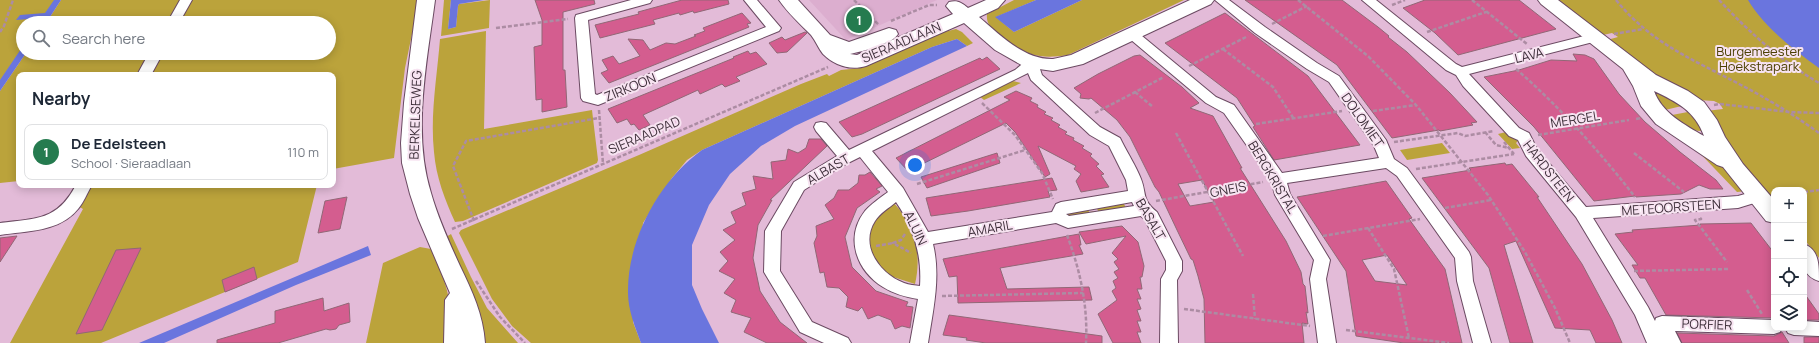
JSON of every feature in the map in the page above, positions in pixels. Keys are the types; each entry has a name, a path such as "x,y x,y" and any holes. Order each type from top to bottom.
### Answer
{"street":[{"path":"177,16 186,0"},
{"name":"BERKELSEWEG","path":"426,0 415,85 412,134 413,162 425,208 462,273 465,299 473,327 473,343"},
{"path":"581,18 646,0"},
{"name":"ZIRKOON","path":"581,18 588,98 598,100 774,28 750,0"},
{"name":"SIERAADLAAN","path":"788,0 822,36 829,48 843,60 860,62 963,7"},
{"path":"963,7 992,4 996,0"},
{"path":"963,7 1002,46 1032,63 1053,65 1076,60 1205,0"},
{"name":"DOLOMIET","path":"1221,0 1260,30 1312,66 1334,79 1381,144 1388,162 1402,172 1463,257 1465,281 1482,343"},
{"name":"HARDSTEEN","path":"1368,0 1451,67 1461,72 1468,83 1511,129 1524,137 1531,152 1582,213 1642,312 1656,343"},
{"path":"1547,0 1649,80 1680,96 1697,107 1710,125 1715,139 1736,170 1771,211"},
{"name":"SIERAADLAAN","path":"822,36 847,49 866,44 963,7"},
{"name":"BERGKRISTAL","path":"1131,34 1211,100 1229,110 1242,126 1278,179 1283,195 1322,260 1318,279 1326,336"},
{"name":"LAVA","path":"1461,72 1596,37"},
{"path":"146,72 152,60"},
{"name":"ALBAST","path":"842,343 806,327 772,272 773,231 799,186 835,163 1020,73 1032,63"},
{"name":"BASALT","path":"1032,63 1036,77 1095,131 1115,142 1134,180 1140,203 1151,216 1174,261 1174,271 1170,279 1168,307 1169,343"},
{"path":"1627,63 1640,81 1648,100 1661,115 1674,126 1714,152 1736,170"},
{"path":"821,127 847,158"},
{"name":"ALUIN","path":"862,151 898,192 924,239 928,260 926,295 918,343"},
{"path":"1278,179 1388,162"},
{"path":"0,229 58,218 74,204 82,188"},
{"path":"898,192 869,217 862,231 862,249 868,263 880,277 899,288 926,295"},
{"name":"METEOORSTEEN","path":"1582,213 1738,202 1759,196"},
{"name":"AMARIL","path":"924,239 1057,217 1068,222 1140,203"},
{"path":"1807,257 1819,272"},
{"name":"BERKELSEWEG","path":"456,343 457,302 462,273"},
{"name":"PORFIER","path":"1672,343 1662,323 1771,327"},
{"path":"1807,329 1819,329"}],"path":[{"path":"0,32 4,26 13,0"},
{"path":"854,0 869,15"},
{"path":"1298,0 1369,57 1416,105 1492,200 1525,252 1555,308 1570,343"},
{"path":"1389,2 1392,5 1404,0"},
{"path":"1472,0 1502,25 1504,24 1537,53"},
{"path":"1616,0 1643,29 1667,48 1789,112 1819,133"},
{"path":"1719,0 1754,37 1793,68 1819,83"},
{"path":"1414,36 1487,12"},
{"path":"496,28 581,18"},
{"path":"1596,37 1643,29"},
{"path":"1223,49 1273,87 1294,119"},
{"name":"SIERAADPAD","path":"455,236 452,229 474,221 843,60"},
{"path":"1507,60 1538,88 1576,129 1616,174 1643,208"},
{"path":"1095,112 1177,71"},
{"path":"1135,92 1153,107"},
{"path":"974,96 1003,122 1042,173 1053,200 1057,217 1066,232 1078,264 1088,322 1086,343"},
{"path":"598,100 603,164"},
{"path":"1697,107 1720,104 1819,114"},
{"path":"1242,126 1416,105"},
{"path":"474,221 453,166 466,141 599,118"},
{"name":"MERGEL","path":"1524,137 1629,120"},
{"path":"1381,144 1458,133 1465,136 1494,130 1514,154"},
{"path":"1484,132 1496,145 1509,148"},
{"path":"1176,133 1242,256"},
{"path":"917,184 1025,150"},
{"path":"1402,172 1531,152"},
{"path":"1634,153 1694,205 1701,220 1695,220 1727,262"},
{"name":"GNEIS","path":"1140,203 1207,193 1278,179"},
{"path":"1807,192 1819,190"},
{"path":"1310,238 1368,228 1492,200"},
{"path":"1368,228 1394,269 1409,338"},
{"path":"1617,272 1729,269"},
{"path":"462,273 525,343"},
{"path":"926,295 1084,293"},
{"path":"1253,294 1255,319"},
{"path":"1168,307 1255,319 1326,336"},
{"path":"1346,330 1448,343"}],"shaded area":[{"path":"809,0 937,0 846,40"}],"green space":[{"path":"0,0 55,0 44,16 16,16 16,57 0,81"},
{"path":"61,0 180,0 171,16 51,16"},
{"path":"192,0 419,0 405,68 394,158 336,168 336,72 152,72 158,60 336,60 336,16 183,16"},
{"path":"444,0 451,0 448,29 456,27 459,4 490,0 489,28 441,36"},
{"path":"1014,0 1036,0 996,17 1014,32 1082,0 1184,0 1068,55 1047,57 1030,54 1023,51 990,26 987,20 987,14"},
{"name":"Burgemeester Hoekstrapark","path":"1556,0 1819,0 1819,258 1807,243 1807,187 1771,187 1771,198 1731,155 1706,111 1723,109 1720,104 1714,101 1698,100 1681,93 1607,40 1618,37 1612,33 1603,35"},
{"path":"956,29 962,32 973,43 967,46 957,39 932,47 702,150 687,160 672,178 643,223 633,322 641,343 531,343 512,326 492,299 459,233 461,230 639,155 801,84 827,74 829,76 841,70 861,68 944,32"},
{"path":"486,31 484,129 592,110 598,160 597,163 463,221 455,222 442,188 434,152 433,110 440,39"},
{"path":"21,60 146,60 140,72 16,72 16,181 0,183 0,91"},
{"path":"1013,81 1021,83 984,100 979,96"},
{"path":"1655,90 1686,105 1665,110 1653,92"},
{"path":"1693,111 1703,131 1690,128 1672,115"},
{"path":"1506,132 1518,141 1516,143 1520,148 1512,149 1498,134"},
{"path":"1442,143 1450,153 1407,160 1400,150"},
{"path":"1702,145 1747,191 1737,192 1693,146"},
{"path":"88,188 316,188 298,262 101,343 10,343 83,209 78,206"},
{"path":"1123,202 1126,208 1064,218 1062,212 1088,208 1089,212 1098,211 1096,206"},
{"path":"894,203 907,221 915,241 918,262 915,284 890,276 873,259 867,237 875,218"},
{"path":"451,234 487,308 518,343 478,343 446,237"},
{"path":"420,247 431,249 445,284 452,316 453,343 366,343 383,263"}],"water":[{"path":"54,0 61,0 51,16 19,16 20,15 45,13"},
{"path":"451,0 484,0 459,4 456,27 448,29"},
{"path":"1036,0 1082,0 1014,32 995,17"},
{"path":"1748,0 1819,0 1819,68 1790,46 1771,29"},
{"path":"957,39 967,46 795,126 761,146 730,174 709,205 692,245 692,285 719,343 641,343 632,318 628,299 629,273 633,253 648,213 659,195 686,163 702,150 932,47"},
{"path":"16,56 16,60 21,60 0,91 0,80"},
{"path":"368,246 371,255 296,285 164,343 139,343"}],"building":[{"path":"535,0 594,0 595,4 563,12 563,70 565,70 567,107 542,112 542,99 536,100 534,47 542,45 542,20"},
{"path":"682,0 728,0 729,4 694,13 693,11 680,15 679,13 653,20 655,24 600,38 595,25 639,14 638,12"},
{"path":"1245,0 1342,0 1378,27 1407,52 1450,93 1477,122 1471,123 1473,125 1392,138 1337,65"},
{"path":"1425,0 1519,0 1556,29 1458,55 1435,33 1403,8"},
{"path":"742,13 751,23 747,24 749,27 609,83 601,73 608,70 602,60 613,56 619,64 640,56 628,39 643,40 650,50 666,43 675,44 696,36 694,35 705,31 703,28"},
{"path":"1225,13 1308,76 1360,145 1274,160 1237,98 1165,43"},
{"path":"805,32 807,33 787,52 777,53 769,43 782,37 785,40"},
{"path":"748,51 750,54 756,52 767,64 736,77 740,81 725,87 722,84 700,94 698,90 643,115 650,125 639,130 634,124 631,125 627,119 617,123 608,109 734,58 733,57"},
{"path":"1573,54 1585,55 1594,59 1619,94 1645,122 1716,180 1723,189 1710,189 1699,185 1681,194 1635,196 1594,201 1534,127 1484,77 1519,70 1551,60 1577,61"},
{"path":"1140,55 1182,87 1199,103 1190,108 1213,116 1242,168 1240,168 1286,241 1301,272 1303,284 1305,286 1308,313 1306,312 1308,324 1302,323 1304,343 1205,343 1204,299 1198,276 1193,260 1191,259 1159,192 1155,187 1130,137 1117,120 1091,98 1080,98 1081,94 1074,88 1134,56","holes":["1202,180 1214,202 1190,206 1178,184"]},
{"path":"987,57 1000,69 862,134 852,137 839,122 980,58 982,60"},
{"path":"1016,91 1032,98 1030,101 1038,105 1037,107 1046,112 1044,114 1053,118 1051,120 1060,125 1058,127 1067,132 1065,134 1074,138 1073,140 1084,146 1082,148 1092,154 1090,156 1099,164 1096,166 1104,174 1101,175 1109,187 1081,192 1076,181 1081,174 1074,169 1076,166 1038,146 1050,174 1045,177 1015,132 1006,123 908,171 896,158 1010,100 1004,97"},
{"path":"809,139 821,139 827,146 770,200 772,200 758,225 753,258 760,291 780,322 807,343 767,343 744,332 751,318 731,312 736,300 724,293 735,279 719,271 728,261 720,252 735,240 723,230 736,223 731,212 746,205 742,193 756,189 753,176 773,179 771,162 786,160 788,149 798,153 806,148"},
{"path":"997,153 1000,163 927,188 921,177"},
{"path":"1505,163 1506,165 1512,164 1539,197 1537,197 1582,264 1612,320 1622,343 1596,343 1590,330 1555,328 1516,241 1504,245 1533,343 1510,343 1489,268 1422,178 1471,170 1469,168"},
{"path":"870,172 882,186 876,189 880,192 857,208 845,237 852,267 876,291 908,302 906,306 913,307 910,328 902,326 895,329 891,320 878,315 868,319 862,307 858,311 846,307 848,297 839,288 827,287 824,272 820,273 814,243 817,236 816,226 834,219 825,205 834,198 838,190 849,190 858,183 859,175 865,175"},
{"path":"1052,178 1057,190 1048,191 1050,197 968,211 931,216 926,198"},
{"path":"1386,181 1412,218 1409,219 1445,269 1462,343 1404,343 1356,336 1346,271 1297,197","holes":["1387,255 1407,285 1375,281 1362,260"]},
{"path":"347,197 340,229 318,233 325,201"},
{"path":"1751,223 1771,249 1771,318 1666,315 1645,278 1640,278 1632,265 1638,265 1615,234 1633,232 1632,230 1701,225 1700,224"},
{"path":"1122,226 1138,242 1144,266 1142,277 1140,277 1142,289 1137,289 1141,299 1137,299 1141,309 1137,310 1141,321 1137,321 1141,332 1137,332 1141,343 1113,343 1098,314 1117,300 1112,291 1116,288 1113,281 1118,278 1114,272 1119,269 1114,262 1118,259 1112,253 1126,236 1086,244 1079,232"},
{"path":"1079,234 1081,245 1079,245 1083,254 1000,268 1007,289 1089,287 1092,300 958,303 957,276 949,277 943,259"},
{"path":"17,236 0,262 0,238"},
{"path":"141,248 102,330 76,334 116,250"},
{"path":"254,267 257,279 225,292 222,280"},
{"path":"1807,297 1819,314 1819,320 1807,320"},
{"path":"323,298 324,311 349,303 350,322 339,325 336,329 326,329 278,343 217,343 217,340 275,323 275,311"},
{"path":"949,315 1102,336 1102,343 986,343 966,340 967,338 943,335"},
{"path":"1782,332 1789,343 1682,343 1677,333 1774,336"},
{"path":"1804,337 1819,337 1819,343 1804,343"}],"place":[{"name":"De Edelsteen","path":"859,20"}]}
